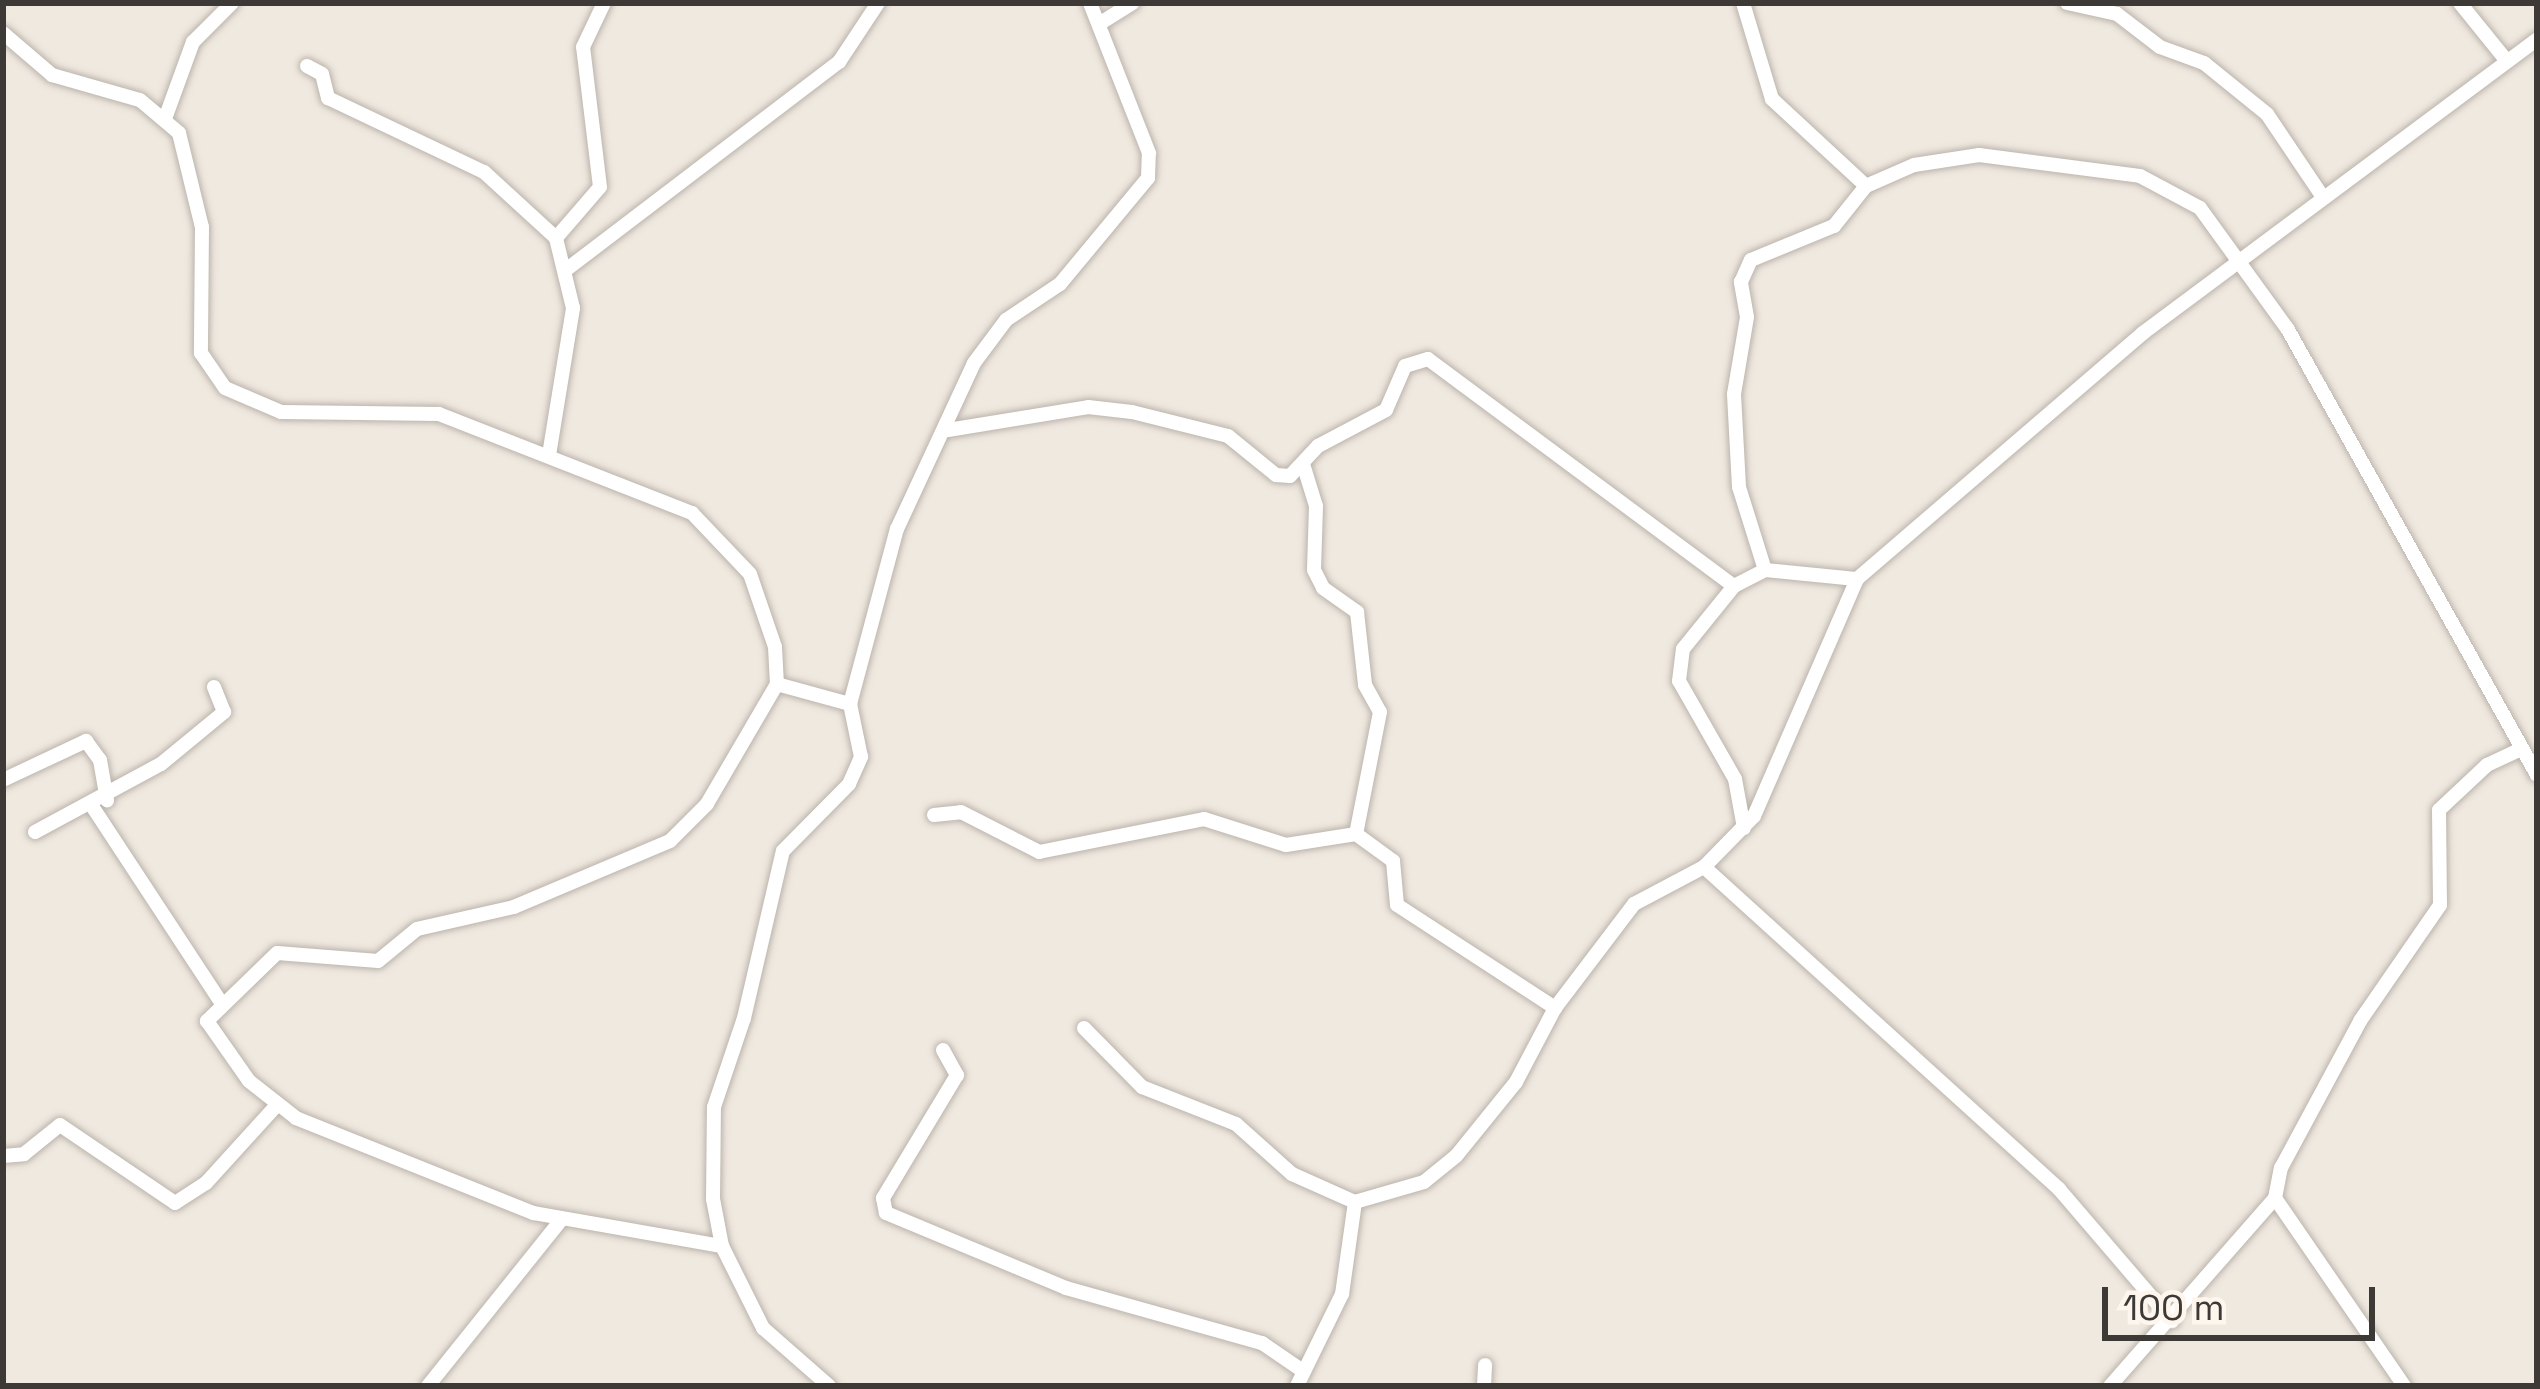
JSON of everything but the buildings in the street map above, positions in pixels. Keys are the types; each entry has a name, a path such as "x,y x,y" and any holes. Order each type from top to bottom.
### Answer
{"street":[{"path":"166,116 193,42 232,3"},
{"path":"556,238 600,187 584,47 604,3"},
{"path":"567,269 839,62 878,3"},
{"path":"830,1386 763,1328 722,1246 713,1199 714,1107 744,1018 783,851 849,784 861,757 850,704 890,550 948,430 974,363 1006,320 1060,284 1148,178 1149,153 1102,22 1090,3"},
{"path":"1102,22 1132,3"},
{"path":"1743,3 1772,99 1866,186"},
{"path":"2067,3 2117,14 2160,47 2204,63 2266,114 2322,196"},
{"path":"2460,3 2506,60"},
{"path":"3,33 63,81 140,100 166,116 189,157 200,213 201,353 213,379 280,412 420,409 548,455 711,526 766,609 777,684 707,803 646,856 504,910 418,928 378,962 277,953 220,1001 207,1021 276,1106 447,1180 562,1219 722,1246"},
{"path":"1084,1028 1142,1087 1236,1124 1292,1174 1354,1202 1424,1183 1456,1156 1516,1082 1556,1008 1634,904 1704,867 1744,829 1857,579 2238,259 2537,39"},
{"path":"307,66 322,74 328,98 484,172 556,238 567,269 572,323 548,455"},
{"path":"1766,570 1738,487 1734,394 1747,316 1744,270 1768,248 1834,226 1866,186 1887,173 1979,154 2140,176 2200,208 2238,259 2390,505 2537,776"},
{"path":"948,430 1088,406 1228,436 1276,475 1304,464 1318,446 1386,410 1406,366 1427,358 1734,586"},
{"path":"1304,464 1316,506 1315,570 1322,588 1357,612 1365,686 1380,712 1356,834"},
{"path":"1744,829 1735,779 1676,664 1734,586 1766,570 1857,579"},
{"path":"777,684 850,704"},
{"path":"35,832 107,800 224,712 214,687"},
{"path":"3,780 86,741 100,760 107,800"},
{"path":"2110,1386 2172,1321 2275,1198 2281,1168 2352,1036 2440,905 2439,810 2487,765 2522,749"},
{"path":"92,806 220,1001"},
{"path":"934,815 962,812 1039,852 1204,819 1286,844 1356,834 1394,861 1397,905 1556,1008"},
{"path":"1704,867 2059,1189 2172,1321"},
{"path":"943,1050 957,1075 883,1198 886,1213 1066,1288 1262,1343 1300,1379 1342,1294 1354,1202"},
{"path":"3,1156 24,1154 60,1125 175,1203 206,1183 276,1106"},
{"path":"2275,1198 2404,1386"},
{"path":"428,1386 562,1219"},
{"path":"1484,1386 1485,1365"}]}
